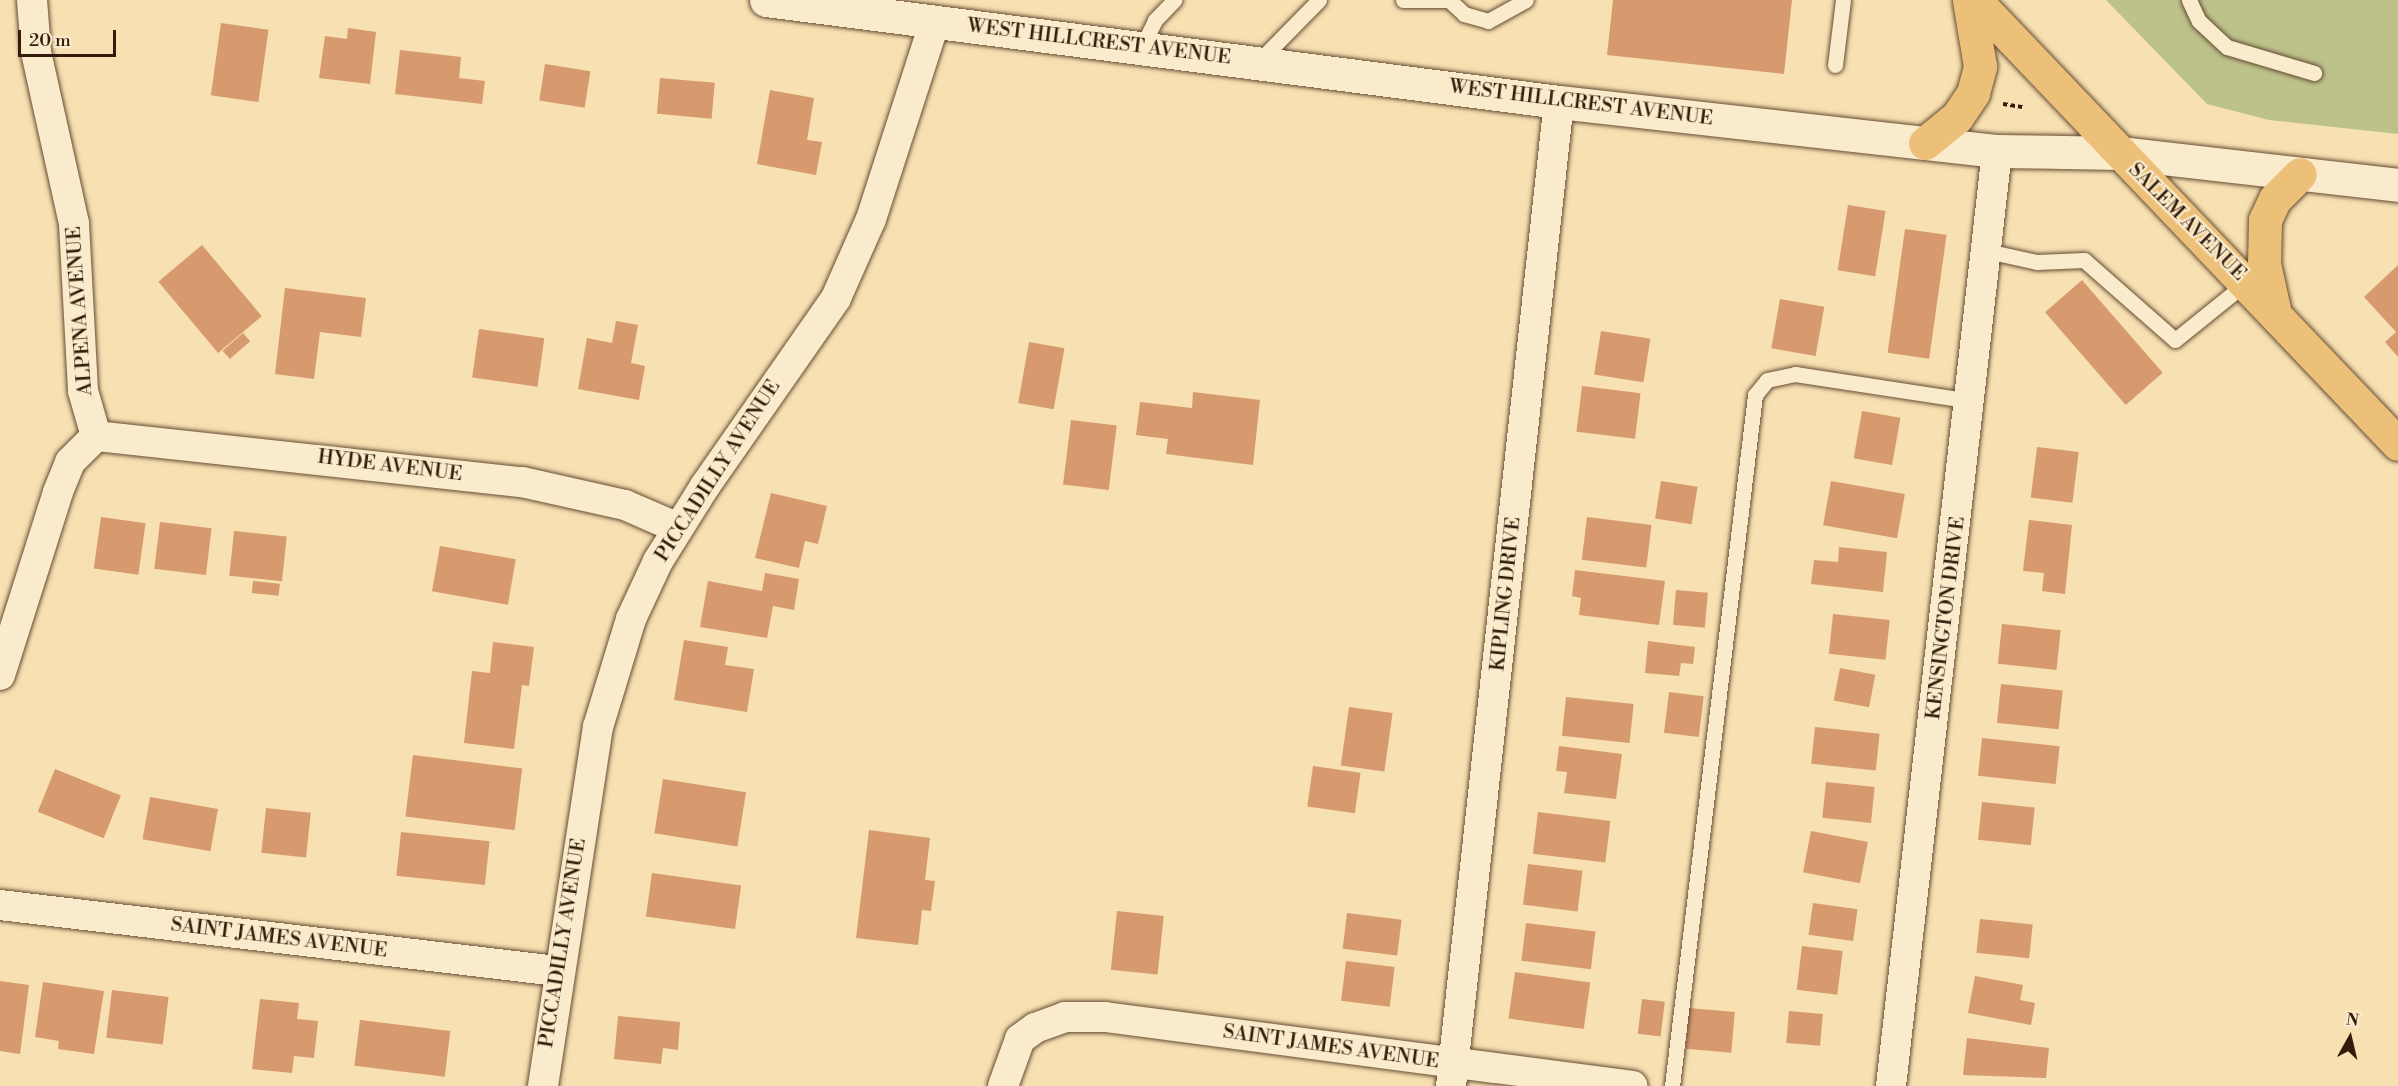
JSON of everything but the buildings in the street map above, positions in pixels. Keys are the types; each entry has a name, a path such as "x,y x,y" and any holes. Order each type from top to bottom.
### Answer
{"main road":[{"path":"1925,142 1957,117 1973,93 1980,66 1969,0"},
{"name":"SALEM AVENUE","path":"1976,0 2119,153 2274,309 2398,444"},
{"path":"2274,309 2264,264 2265,220 2275,199 2300,174"}],"street":[{"name":"ALPENA AVENUE","path":"33,0 36,52 74,224 83,391 96,436"},
{"name":"WEST HILLCREST AVENUE","path":"766,0 1559,102 1997,151 2119,153 2398,185"},
{"name":"PICCADILLY AVENUE","path":"543,1086 557,971 598,727 631,619 678,528 836,298 871,219 934,21"},
{"name":"KIPLING DRIVE","path":"1452,1076 1559,102"},
{"name":"KENSINGTON DRIVE","path":"1891,1086 1971,401 1997,151"},
{"name":"HYDE AVENUE","path":"96,436 522,482 625,505 678,528"},
{"path":"0,675 58,492 70,462 96,436"},
{"name":"SAINT JAMES AVENUE","path":"0,905 557,971"},
{"name":"SAINT JAMES AVENUE","path":"1004,1086 1020,1039 1031,1030 1065,1017 1105,1017 1452,1076 1633,1086"}],"lane":[{"path":"1142,47 1155,20 1174,0"},
{"path":"1258,62 1319,0"},
{"path":"1403,0 1449,0 1464,15 1488,21 1526,0"},
{"path":"1835,65 1843,0"},
{"path":"2189,0 2205,29 2228,47 2314,73"},
{"path":"1987,250 2037,262 2084,260 2175,340 2247,282"},
{"path":"1672,1086 1755,395 1767,380 1795,374 1971,401"}],"green space":[{"path":"2106,0 2398,0 2398,134 2269,120 2207,104"}]}
